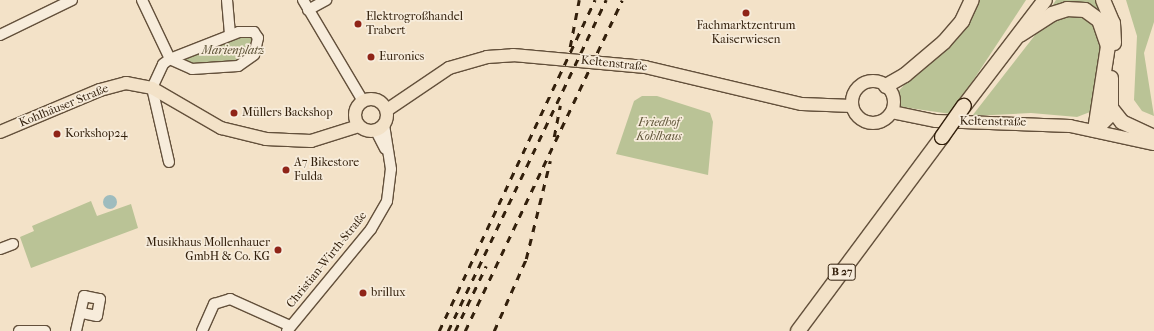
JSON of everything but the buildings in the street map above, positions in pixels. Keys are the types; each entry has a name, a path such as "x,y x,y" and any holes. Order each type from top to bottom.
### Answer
{"highway":[{"path":"889,90 956,29 972,0"},
{"name":"B 27","path":"798,331 964,106 1020,35 1045,0"},
{"path":"1095,130 1108,120 1111,108 1114,31 1103,0"},
{"path":"1020,35 1052,14 1067,9 1085,10 1099,20 1108,46 1095,130"},
{"path":"1111,108 1122,122 1154,137"}],"main road":[{"name":"Keltenstraße","path":"387,110 449,68 487,56 513,54 645,67 802,104 852,106"},
{"path":"877,82 889,90 892,112 883,121 870,123 858,117 852,106 854,93 863,84 877,82"},
{"name":"Kohlhäuser Straße","path":"0,132 116,85 136,83 152,88 212,124 256,137 311,141 359,126"},
{"path":"377,100 387,110 380,128 359,126 355,115 363,101 377,100"},
{"name":"Keltenstraße","path":"892,112 936,121 1013,122 1095,130 1154,144"},
{"name":"Keltenstraße","path":"1095,130 1110,128 1154,137"}],"street":[{"path":"142,0 170,59 192,69 238,66 254,55 258,38 251,31 230,35 170,59 157,74 152,88 168,162"},
{"path":"227,0 230,35"},
{"path":"303,0 363,101"},
{"path":"308,10 326,0"},
{"path":"0,33 69,1"},
{"name":"Christian-Wirth-Straße","path":"288,328 378,219 390,190 390,158 380,128"},
{"path":"0,249 13,244"},
{"path":"202,331 214,304 230,299 288,328"},
{"path":"76,331 81,313"},
{"path":"19,331 45,331"}],"green space":[{"path":"977,0 1026,0 951,114 902,107 897,101 898,92"},
{"path":"1056,0 1098,0 1104,17 1048,12"},
{"path":"1126,0 1154,0 1154,22 1144,53 1154,116 1142,111 1134,100 1137,36"},
{"path":"1063,15 1086,15 1103,36 1090,112 1077,117 1031,113 972,116 1039,30"},
{"name":"Marienplatz","path":"252,34 254,48 246,51 248,58 236,63 189,65 184,57"},
{"name":"Friedhof Kohlhaus","path":"642,96 657,96 710,113 713,122 708,175 616,154 634,101"},
{"path":"91,201 97,216 131,204 138,228 31,268 20,237 34,231 32,226"}],"water":[{"path":"107,195 113,195 117,199 117,205 113,209 107,209 103,205 103,199"}],"railway":[{"path":"570,47 579,0"},
{"path":"439,331 595,0"},
{"path":"448,331 606,0"},
{"path":"465,331 622,0"},
{"path":"554,137 560,106"},
{"path":"494,331 526,259 550,161"},
{"path":"455,331 486,266"}],"place":[{"name":"Fachmarktzentrum Kaiserwiesen","path":"746,13"},
{"name":"Elektrogroßhandel Trabert","path":"358,24"},
{"name":"Euronics","path":"371,57"},
{"name":"Müllers Backshop","path":"234,113"},
{"name":"Korkshop24","path":"57,134"},
{"name":"A7 Bikestore Fulda","path":"286,170"},
{"name":"Musikhaus Mollenhauer GmbH & Co. KG","path":"278,250"},
{"name":"brillux","path":"363,293"}]}
